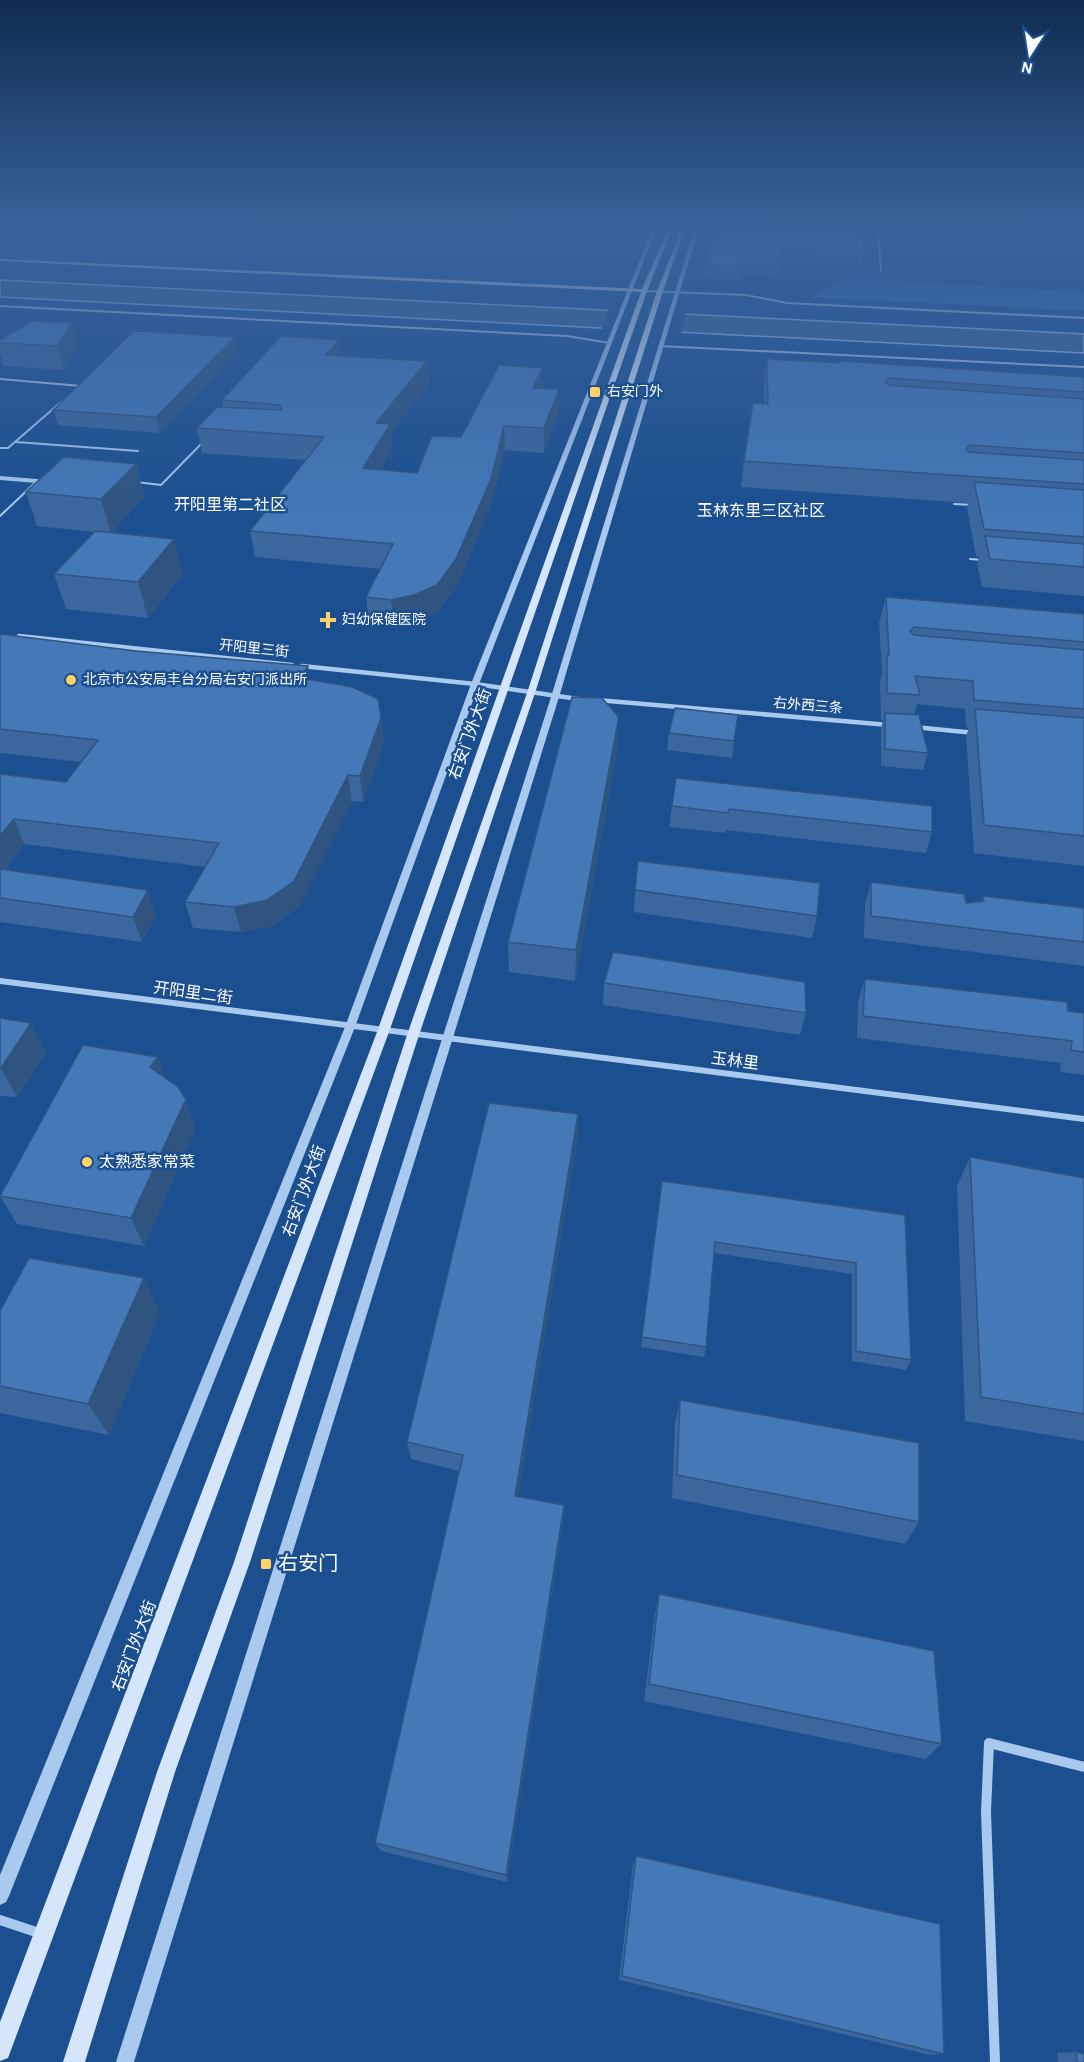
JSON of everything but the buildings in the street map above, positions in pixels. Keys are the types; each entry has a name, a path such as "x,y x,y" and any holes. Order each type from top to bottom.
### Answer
{"main road":[{"name":"右安门外大街","path":"0,2050 383,1032 633,323"},
{"path":"74,2062 166,1772 242,1562 413,1035 531,693 651,323"}],"street":[{"path":"326,323 611,340"},
{"path":"0,1896 350,1028 475,684 618,323"},
{"path":"125,2062 446,1037 555,697 668,323"},
{"path":"661,344 1084,367"},
{"path":"0,478 37,481"},
{"name":"开阳里三街","path":"12,636 475,684 531,693"},
{"name":"右外西三条","path":"531,693 555,697 896,726"},
{"path":"908,727 978,733"},
{"name":"开阳里二街","path":"0,981 383,1032"},
{"name":"玉林里","path":"383,1032 446,1037 1084,1119"},
{"path":"994,2062 986,1812 989,1743 1084,1767"},
{"path":"0,1920 43,1934"}],"lane":[{"path":"0,379 81,386"},
{"path":"73,393 88,379"},
{"path":"0,448 8,448 16,442 64,400"},
{"path":"132,482 161,484 210,435"},
{"path":"16,442 138,451"},
{"path":"0,516 37,481 48,482"},
{"path":"954,504 978,506"},
{"path":"970,559 993,561"}],"shaded area":[{"path":"508,323 868,323 1084,334 1084,353"}],"pier":[{"path":"604,323 683,323 681,335 601,331"}],"place":[{"name":"右安门外","path":"595,392"},
{"name":"妇幼保健医院","path":"328,620"},
{"name":"北京市公安局丰台分局右安门派出所","path":"71,680"},
{"name":"太熟悉家常菜","path":"87,1162"},
{"name":"右安门","path":"266,1564"}],"district":[{"name":"开阳里第二社区","path":"230,505"},
{"name":"玉林东里三区社区","path":"761,511"}]}
